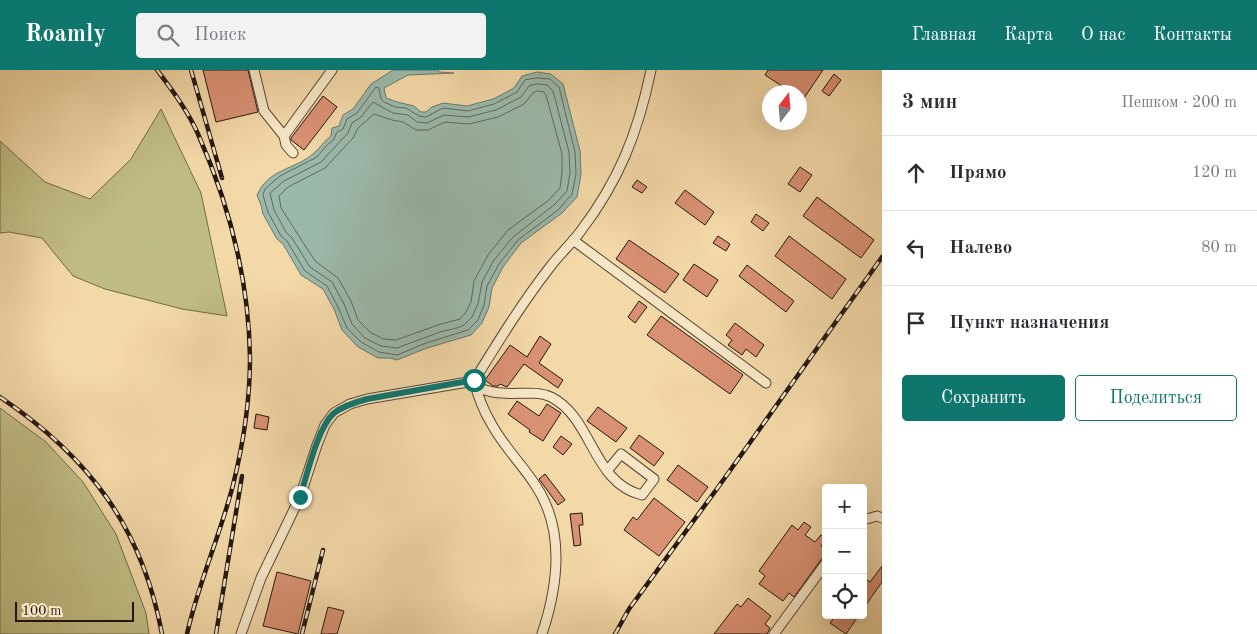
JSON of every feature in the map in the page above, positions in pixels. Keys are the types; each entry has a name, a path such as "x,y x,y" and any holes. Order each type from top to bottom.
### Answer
{"street":[{"path":"254,70 264,111 284,136 286,145 293,153"},
{"path":"284,136 332,70"},
{"path":"542,634 551,604 555,577 556,544 552,520 544,499 535,484 491,425 478,397 475,384 516,314 550,266 573,240 611,188 629,149 642,108 651,70"},
{"path":"573,240 766,383"},
{"path":"241,634 261,578 300,497 325,425 334,413 350,404 367,399 475,384 499,393 536,393 550,397 566,407 587,438 598,460 613,478 630,492 642,494 654,478 621,454 608,471"},
{"path":"867,519 877,516 882,518"},
{"path":"774,634 822,568"}],"shaded area":[{"path":"161,109 201,193 227,316 182,309 105,289 73,276 42,238 9,232 0,233 0,141 45,182 90,199 131,159"},
{"path":"0,408 46,442 83,482 116,534 146,613 149,634 0,634"}],"water":[{"path":"393,70 438,70 439,72 454,73 408,75 384,88 386,98 414,106 421,112 426,112 432,107 443,103 467,106 493,99 514,88 522,76 537,72 551,74 563,84 580,151 581,174 577,197 562,213 521,243 503,267 492,288 489,307 482,323 471,335 427,348 397,360 378,358 358,347 342,330 334,309 323,289 301,275 283,244 277,239 263,214 257,195 268,179 307,159 316,151 331,136 332,128 339,126 343,115 353,109 371,84"}],"building":[{"path":"203,70 248,70 258,112 216,122"},
{"path":"768,70 823,70 807,94 807,85 780,85 765,75"},
{"path":"834,74 841,80 829,96 822,91"},
{"path":"323,96 337,107 304,150 291,138"},
{"path":"800,167 812,175 800,192 788,184"},
{"path":"637,180 647,187 642,193 632,187"},
{"path":"685,190 714,212 705,225 675,203"},
{"path":"817,197 874,240 861,258 803,216"},
{"path":"756,214 769,223 763,231 751,222"},
{"path":"718,236 730,244 726,251 713,243"},
{"path":"789,236 846,279 832,299 775,256"},
{"path":"629,240 679,274 665,293 616,259"},
{"path":"694,264 718,280 707,297 683,280"},
{"path":"747,265 794,301 786,312 739,276"},
{"path":"639,301 647,307 635,323 628,317"},
{"path":"661,316 743,375 730,394 647,335"},
{"path":"735,323 764,345 756,357 746,349 742,355 728,345 732,340 726,335"},
{"path":"540,336 551,344 539,363 563,380 558,388 524,364 507,387 500,384 493,386 485,380 510,345 527,357"},
{"path":"517,401 539,416 547,404 561,413 543,441 508,414"},
{"path":"598,407 627,428 616,442 587,421"},
{"path":"256,414 269,417 267,430 254,428"},
{"path":"639,435 664,453 654,466 630,448"},
{"path":"561,436 572,444 563,455 553,447"},
{"path":"678,465 708,487 697,502 667,480"},
{"path":"545,474 565,500 558,505 539,479"},
{"path":"654,498 685,522 659,556 624,530 633,517 637,520"},
{"path":"582,513 583,525 579,525 581,545 574,546 570,514"},
{"path":"804,522 811,527 805,535 815,542 822,536 822,558 794,597 789,593 783,601 759,584 765,576 759,571 792,525 798,530"},
{"path":"882,566 882,582 867,603 867,580 870,582"},
{"path":"277,572 311,581 298,634 263,626"},
{"path":"748,598 771,616 765,624 770,628 767,634 714,634 737,604 741,607"},
{"path":"328,607 344,611 337,634 321,634"},
{"path":"833,619 856,619 846,634 830,623"}],"railway":[{"path":"157,70 194,125 219,188 228,216 241,272 249,329 249,390 240,454 228,504 197,597 187,634"},
{"path":"191,70 222,178"},
{"path":"615,634 629,609 882,257"},
{"path":"0,397 32,420 60,444 85,470 107,498 141,560 153,596 162,634"},
{"path":"216,634 242,476"},
{"path":"302,634 323,550"}],"route":[{"path":"300,497 325,425 334,413 350,404 367,399 474,380"}]}
